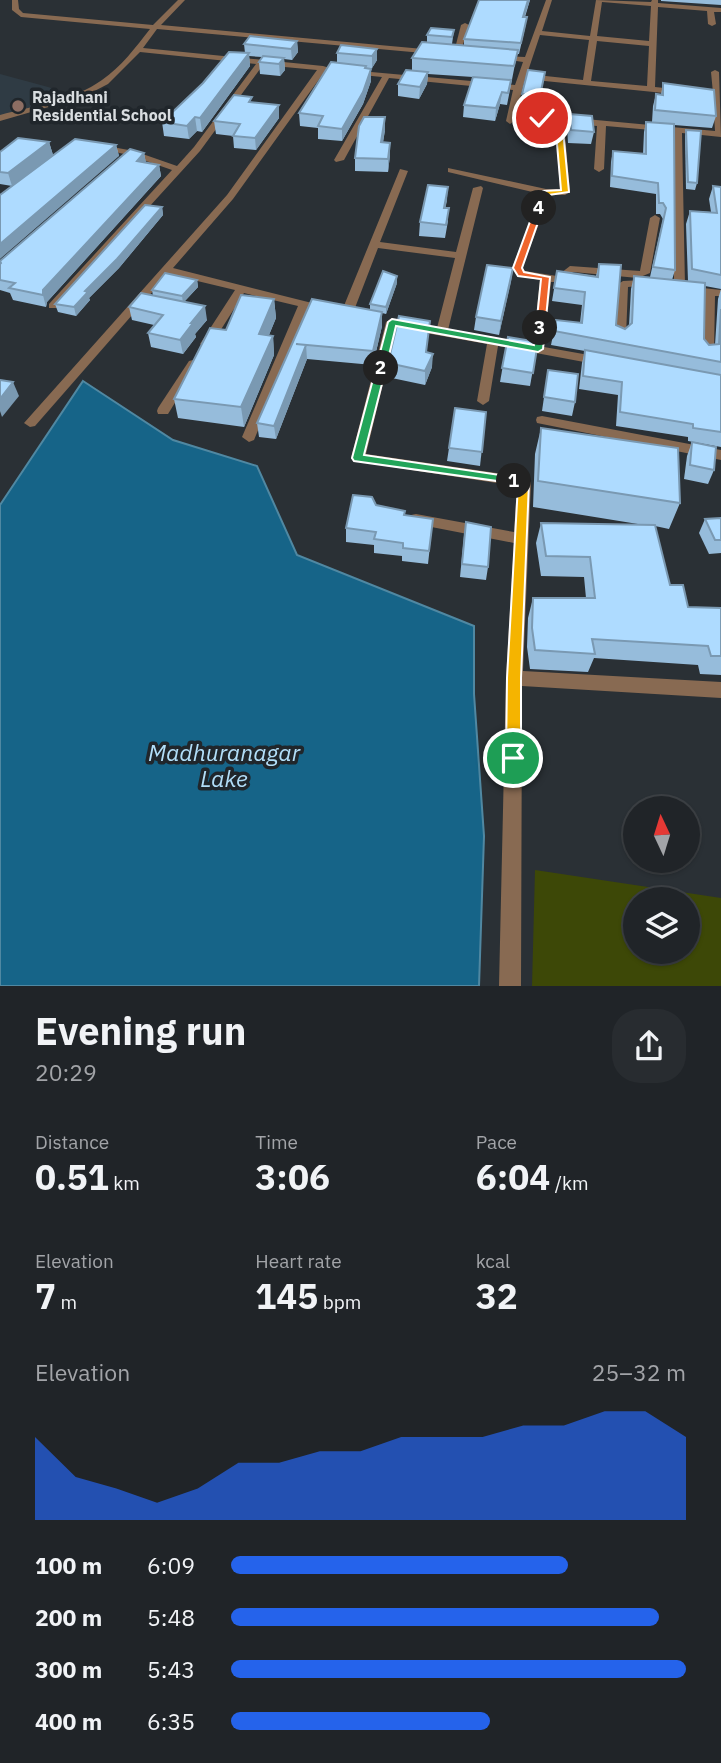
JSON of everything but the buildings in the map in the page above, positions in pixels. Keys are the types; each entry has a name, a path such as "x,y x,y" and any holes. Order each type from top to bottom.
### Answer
{"street":[{"path":"15,0 16,10 21,16 468,55"},
{"path":"0,118 80,95 105,82 138,50 155,27 182,0"},
{"path":"510,121 549,0"},
{"path":"587,83 600,0 692,4 721,10"},
{"path":"651,89 655,2"},
{"path":"710,9 712,24"},
{"path":"456,54 465,25"},
{"path":"538,33 653,44"},
{"path":"138,50 519,88"},
{"path":"492,57 528,60"},
{"path":"53,306 197,149 261,62"},
{"path":"30,423 146,301 166,271 230,197 323,68"},
{"path":"542,118 721,134 715,96 715,72"},
{"path":"339,160 387,75"},
{"path":"523,76 715,96"},
{"path":"451,170 545,192 565,192 559,120"},
{"path":"599,169 602,123"},
{"path":"668,287 678,130"},
{"path":"84,143 131,153 177,169"},
{"path":"121,162 131,153"},
{"path":"166,271 304,305 353,314 373,244 403,171"},
{"path":"440,332 478,188"},
{"path":"545,192 517,268 522,274 560,279 570,269 638,275 645,273 655,218"},
{"path":"373,244 460,256"},
{"path":"538,349 546,277"},
{"path":"620,336 623,284 632,282 715,293 708,354"},
{"path":"163,411 218,315 242,289"},
{"path":"249,437 304,305"},
{"path":"510,986 514,678 524,482 358,458 387,321 619,365"},
{"path":"483,401 492,342"},
{"path":"542,420 721,455"},
{"path":"407,517 521,540"},
{"path":"514,678 721,690"}],"shaded area":[{"name":"Rajadhani Residential School","path":"0,74 48,87 72,95 0,117"}],"green space":[{"path":"535,870 648,887 623,887 623,964 700,964 700,895 721,898 721,986 532,986"}],"water":[{"name":"Madhuranagar Lake","path":"83,381 173,440 257,466 297,555 474,626 474,694 484,836 479,986 0,986 0,505"}],"place":[{"name":"Rajadhani Residential School","path":"18,106"}],"route":[{"path":"513,758 514,678 524,482 358,458 392,322 538,349 546,277 522,274 517,268 545,192 565,192 559,120 542,118"}]}
